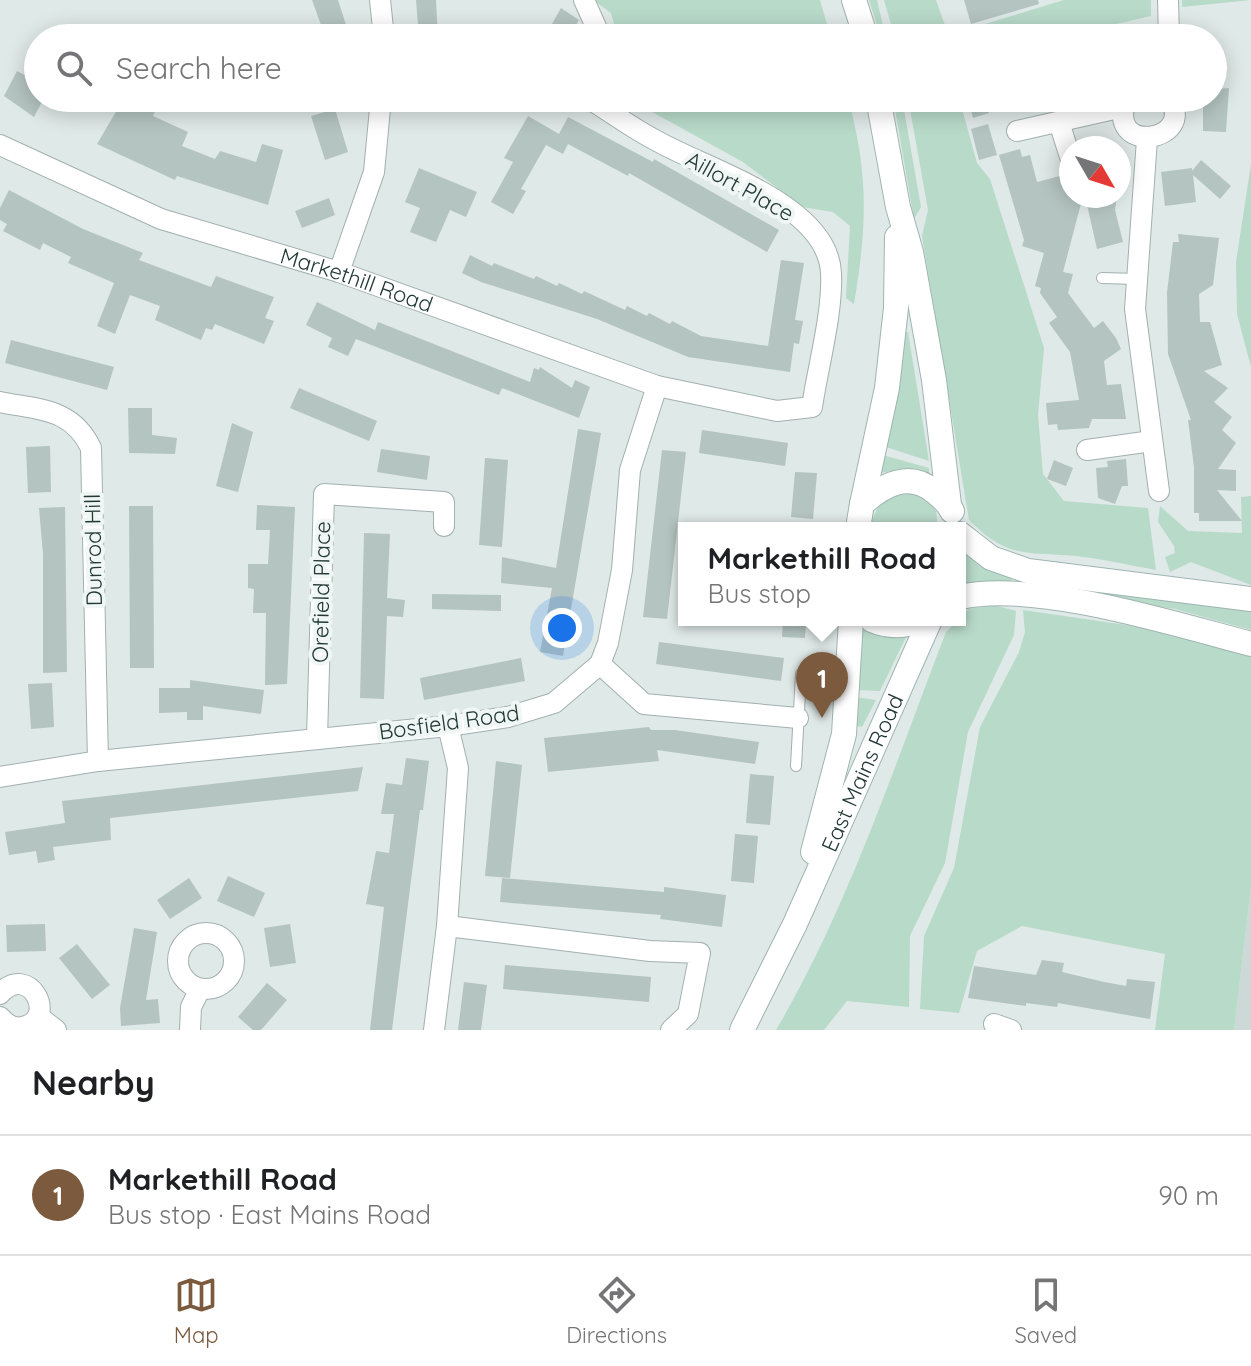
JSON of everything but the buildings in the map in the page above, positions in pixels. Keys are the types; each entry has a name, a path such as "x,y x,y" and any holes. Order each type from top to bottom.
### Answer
{"main road":[{"path":"854,0 862,24"},
{"path":"881,112 898,207 911,252 949,505 955,522"},
{"path":"860,516 887,388 896,308 898,207"},
{"path":"860,516 890,483 906,480 928,486 949,505"},
{"path":"966,539 991,558 1028,571 1251,599"},
{"path":"966,596 988,591 1021,593 1152,618 1251,644"},
{"name":"East Mains Road","path":"795,924 844,734 851,626"},
{"name":"East Mains Road","path":"742,1030 795,924 927,626"}],"street":[{"path":"380,0 383,24"},
{"path":"584,0 595,24"},
{"path":"1168,0 1169,24"},
{"path":"339,272 374,172 380,112"},
{"name":"Aillort Place","path":"610,112 657,141 781,205 814,229 827,251 831,273 812,407"},
{"path":"1017,131 1094,112"},
{"path":"1126,112 1128,129 1147,139 1159,136 1169,128 1174,112"},
{"path":"1059,122 1063,136"},
{"path":"1147,139 1137,279 1138,341 1159,491"},
{"name":"Markethill Road","path":"0,145 161,219 339,272 657,386 777,411 812,407"},
{"path":"657,386 630,470 616,613 600,664 644,704 798,718"},
{"name":"Dunrod Hill","path":"0,402 71,420 82,428 91,448 98,761"},
{"path":"1087,450 1152,441"},
{"name":"Orefield Place","path":"317,738 324,494 444,502 444,526"},
{"name":"Bosfield Road","path":"0,777 98,761 448,726 508,717 554,703 600,664"},
{"path":"434,1030 447,926 458,768 448,726"},
{"path":"447,926 650,951 700,953 688,1014 671,1030"},
{"path":"0,994 11,986 26,986 37,995 38,1016 56,1030"},
{"path":"190,1030 191,1007 200,989"},
{"path":"0,1017 7,1025 21,1028 38,1016"}],"lane":[{"path":"1102,278 1137,279"},
{"path":"796,766 801,674"}],"shaded area":[{"path":"1251,887 1251,1030 1234,1030"}],"green space":[{"path":"593,0 820,0 827,24 614,24 611,13"},
{"path":"869,0 877,0 883,24 877,24"},
{"path":"884,0 936,0 945,24 891,24"},
{"path":"1064,0 1151,0 1151,16 1116,24 985,24"},
{"path":"1182,0 1251,0 1182,7"},
{"path":"652,112 852,112 860,152 864,201 862,250 854,304 846,298 850,226 833,212 802,207 743,162"},
{"path":"895,112 904,112 921,207 914,219"},
{"path":"910,112 963,112 977,163 990,179 1044,348 1038,415 1043,474 1064,501 1148,508 1156,570 1086,557 1007,548 969,520 922,236 928,210"},
{"path":"1251,164 1251,367 1237,314 1236,262"},
{"path":"903,332 908,332 929,461 883,446"},
{"path":"879,454 929,468 929,475 900,469 876,474"},
{"path":"901,491 924,496 936,511 937,522 872,522 879,504"},
{"path":"1251,496 1251,585 1191,562 1170,572 1165,557 1175,553 1174,546 1158,522 1160,506 1188,531 1242,533 1241,497"},
{"path":"967,552 1013,576 1010,585 966,586"},
{"path":"1020,578 1251,609 1251,630 1175,609 1018,587"},
{"path":"990,604 1016,611 1014,635 968,732 945,863 910,936 909,1007 847,1001 824,1030 776,1030 826,935 848,885 946,632 952,626 966,626 966,612"},
{"path":"1023,610 1181,633 1251,653 1251,887 1234,1030 1155,1030 1165,954 1022,926 977,951 959,1013 920,1009 924,936 954,868 980,727 1019,652 1025,632"},
{"path":"859,627 882,637 907,635 880,691 856,690"},
{"path":"856,697 876,700 862,727 854,725"}],"place":[{"name":"Markethill Road","path":"822,718"}]}
